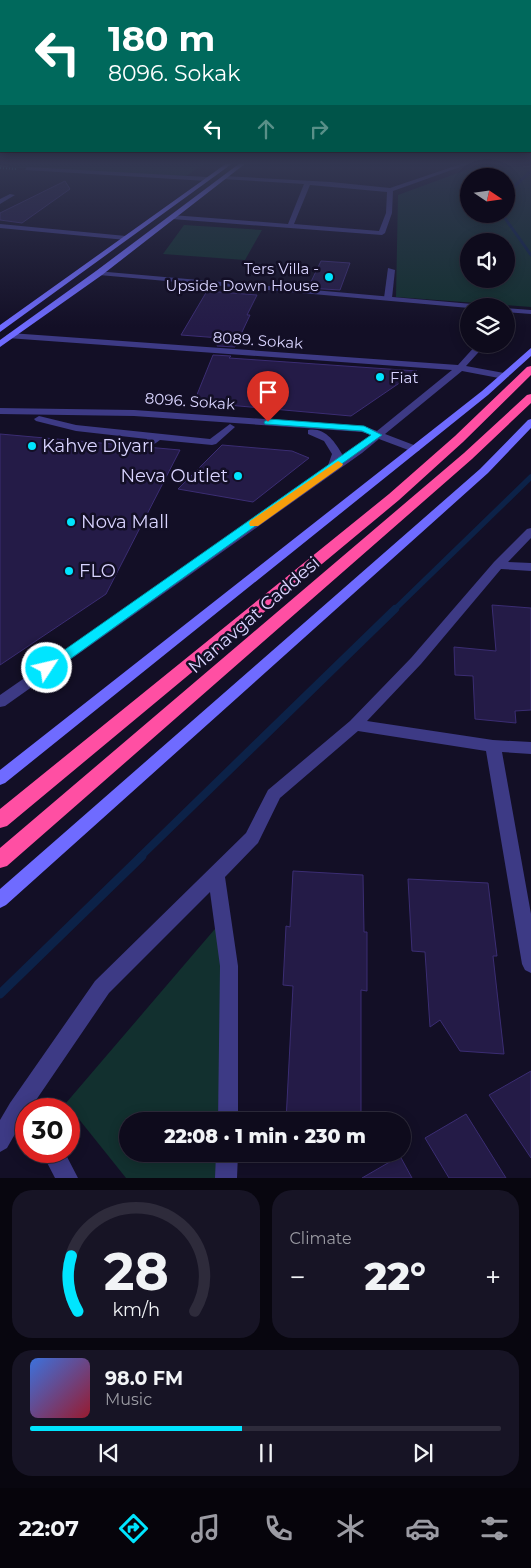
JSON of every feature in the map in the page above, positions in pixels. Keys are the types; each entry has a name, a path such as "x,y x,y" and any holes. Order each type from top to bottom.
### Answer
{"highway":[{"name":"Manavgat Caddesi","path":"0,820 394,497 459,439 531,368"},
{"name":"Manavgat Caddesi","path":"0,860 468,456 531,397"}],"street":[{"path":"0,329 154,218"},
{"path":"0,344 99,273 171,218"},
{"path":"185,218 382,233 387,218"},
{"path":"290,226 293,218"},
{"path":"0,226 126,238"},
{"path":"388,298 390,270"},
{"path":"99,273 460,305"},
{"path":"515,312 531,312"},
{"name":"8089. Sokak","path":"10,336 460,368 504,376"},
{"path":"0,779 415,449 504,376 531,351"},
{"path":"0,702 331,469 460,368 474,353"},
{"name":"8096. Sokak","path":"0,411 134,412 364,429 415,449"},
{"name":"8096. Sokak","path":"0,418 131,421 358,435 377,434"},
{"path":"39,419 76,428 152,436 152,442 158,437 212,442 230,427"},
{"path":"0,900 484,471 531,422"},
{"name":"8096. Sokak","path":"312,432 328,439 338,454 331,469"},
{"path":"33,1098 102,987 252,838 274,794 355,726 416,661 498,565 531,531"},
{"path":"498,565 531,567"},
{"path":"355,726 493,746 531,748"},
{"path":"493,746 531,964"},
{"path":"216,875 229,966 228,1112"},
{"path":"0,1141 15,1123"},
{"path":"226,1178 227,1162"},
{"path":"59,1163 67,1178"}],"green space":[{"path":"398,218 460,218 460,223 515,223 515,218 531,218 531,307 515,306 515,298 460,298 460,302 396,297"},
{"path":"184,225 262,230 245,260 163,254"},
{"path":"226,916 218,1112 119,1112 119,1162 217,1162 216,1178 126,1178 80,1120 80,1098 70,1098"}],"building":[{"path":"0,218 29,218 22,223 0,220"},
{"name":"Ters Villa - Upside Down House","path":"321,261 350,263 340,290 308,288"},
{"path":"207,291 257,295 235,347 217,346 220,338 181,335"},
{"path":"213,355 231,356 229,358 417,371 351,416 194,402"},
{"name":"Nova Mall","path":"0,434 180,450 106,594 0,665"},
{"name":"Neva Outlet","path":"222,445 292,451 309,458 253,502 178,489"},
{"path":"492,605 531,608 531,710 515,711 516,723 475,719 473,676 455,675 454,647 496,651"},
{"path":"293,871 363,875 364,932 367,932 367,991 361,990 361,1112 286,1112 293,986 283,985 286,926 290,927"},
{"path":"408,879 488,883 497,956 493,956 504,1054 460,1051 440,1020 430,1027 425,952 412,951"},
{"path":"531,1071 531,1158 489,1095"},
{"path":"466,1114 506,1178 449,1178 425,1138"},
{"path":"390,1162 403,1162 412,1178 362,1178"}],"waterway":[{"path":"508,223 531,255"},
{"path":"394,610 531,477"},
{"path":"140,857 395,609"},
{"path":"0,994 142,856"}],"slow traffic":[{"path":"254,523 338,464"}],"place":[{"name":"Ters Villa - Upside Down House","path":"329,277"},
{"name":"Fiat","path":"380,377"},
{"name":"Kahve Diyarı","path":"32,446"},
{"name":"Neva Outlet","path":"238,476"},
{"name":"Nova Mall","path":"71,522"},
{"name":"FLO","path":"69,571"}],"route":[{"path":"47,668 358,451 378,435 364,429 268,422"}]}
